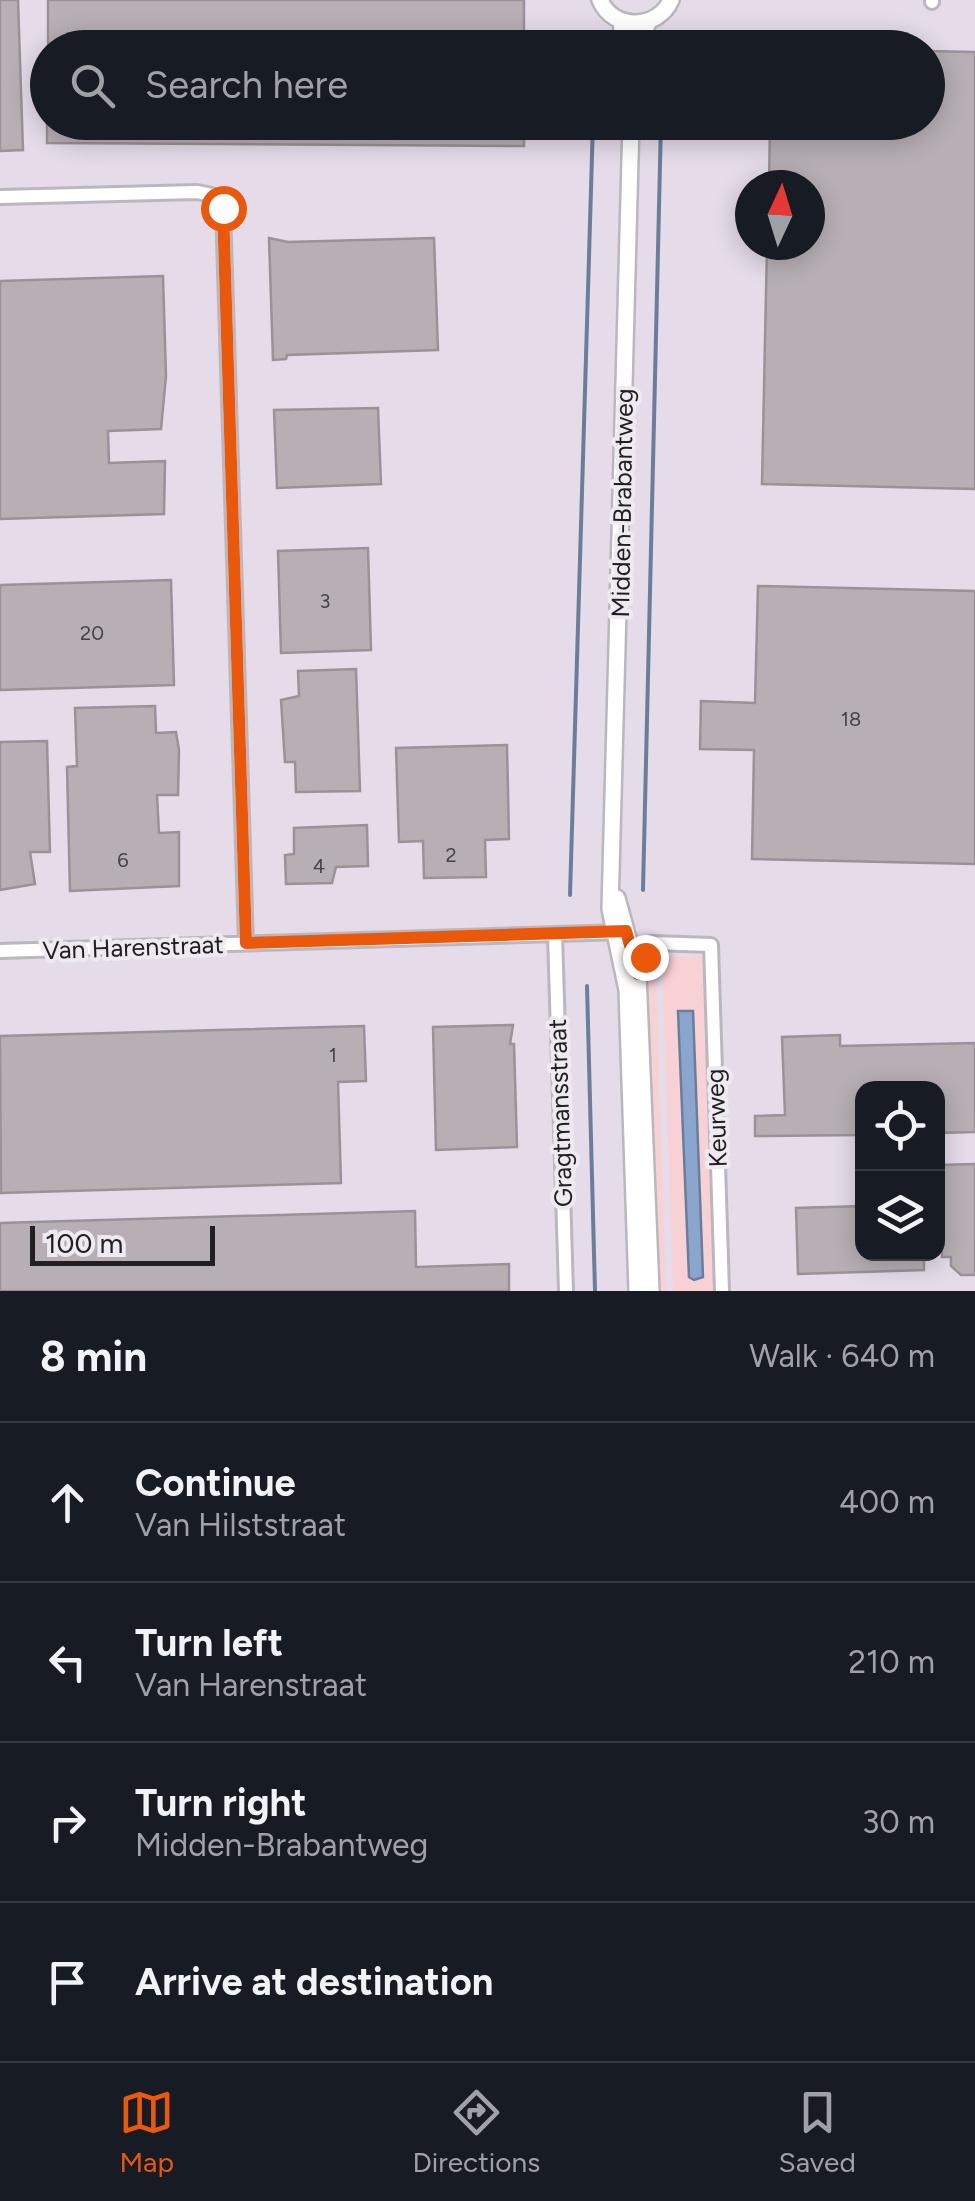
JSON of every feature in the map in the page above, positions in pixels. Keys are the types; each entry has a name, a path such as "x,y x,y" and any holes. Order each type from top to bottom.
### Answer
{"street":[{"path":"600,0 610,16 621,21 648,22 658,18 671,0"},
{"path":"621,21 622,30"},
{"path":"646,30 648,22"},
{"name":"Midden-Brabantweg","path":"630,140 612,884 627,990 637,1291"},
{"path":"0,197 197,192 212,195 223,208 246,943"},
{"name":"Midden-Brabantweg","path":"620,932 638,974 652,1291"},
{"name":"Van Harenstraat","path":"0,951 620,932"},
{"name":"Gragtmansstraat","path":"555,935 566,1291"},
{"name":"Keurweg","path":"638,974 652,943 711,945 722,1291"}],"shaded area":[{"path":"0,0 975,0 975,1291 0,1291"},
{"path":"655,955 666,1291 655,1291 644,964"},
{"path":"705,956 714,1291 673,1291 662,957"}],"water":[{"path":"678,1011 693,1011 703,1277 694,1280 689,1277"}],"building":[{"path":"0,0 18,0 23,150 0,151"},
{"path":"48,0 524,0 524,30 48,30"},
{"path":"945,51 975,52 975,489 762,484 767,260 825,260 825,170 769,170 770,140 945,140"},
{"path":"524,140 524,146 47,143"},
{"path":"269,238 288,242 434,238 438,350 287,355 286,359 273,360"},
{"path":"163,276 166,376 161,429 108,431 109,463 165,461 164,514 0,519 0,281"},
{"path":"378,408 381,484 277,488 274,410"},
{"path":"368,548 371,650 281,653 278,551"},
{"path":"171,580 174,685 0,690 0,585"},
{"path":"758,586 975,591 975,864 752,859 754,750 700,749 701,701 755,703"},
{"path":"356,669 360,791 296,792 295,762 285,762 281,700 299,696 298,671"},
{"path":"155,706 156,733 176,732 179,750 178,795 157,795 159,833 179,832 179,886 70,891 67,767 77,766 75,708"},
{"path":"47,741 50,852 30,852 35,884 0,890 0,742"},
{"path":"507,745 509,839 485,840 486,877 424,878 423,841 399,842 396,748"},
{"path":"367,825 368,866 336,867 332,883 286,884 285,855 294,854 294,828"},
{"path":"513,1025 510,1044 514,1044 517,1147 436,1150 433,1027"},
{"path":"364,1026 366,1081 338,1082 341,1183 1,1193 0,1036"},
{"path":"840,1035 840,1046 975,1043 975,1132 945,1133 945,1081 855,1081 855,1135 755,1136 755,1116 785,1115 782,1037"},
{"path":"975,1164 975,1275 961,1275 951,1266 951,1257 945,1257 945,1165"},
{"path":"855,1206 855,1261 924,1261 924,1270 798,1274 796,1208"},
{"path":"415,1211 416,1267 509,1264 509,1291 0,1291 0,1223"}],"waterway":[{"path":"570,895 592,140"},
{"path":"643,890 661,140"},
{"path":"587,986 595,1291"}],"route":[{"path":"223,208 246,943 626,931 638,974 645,957"}]}
